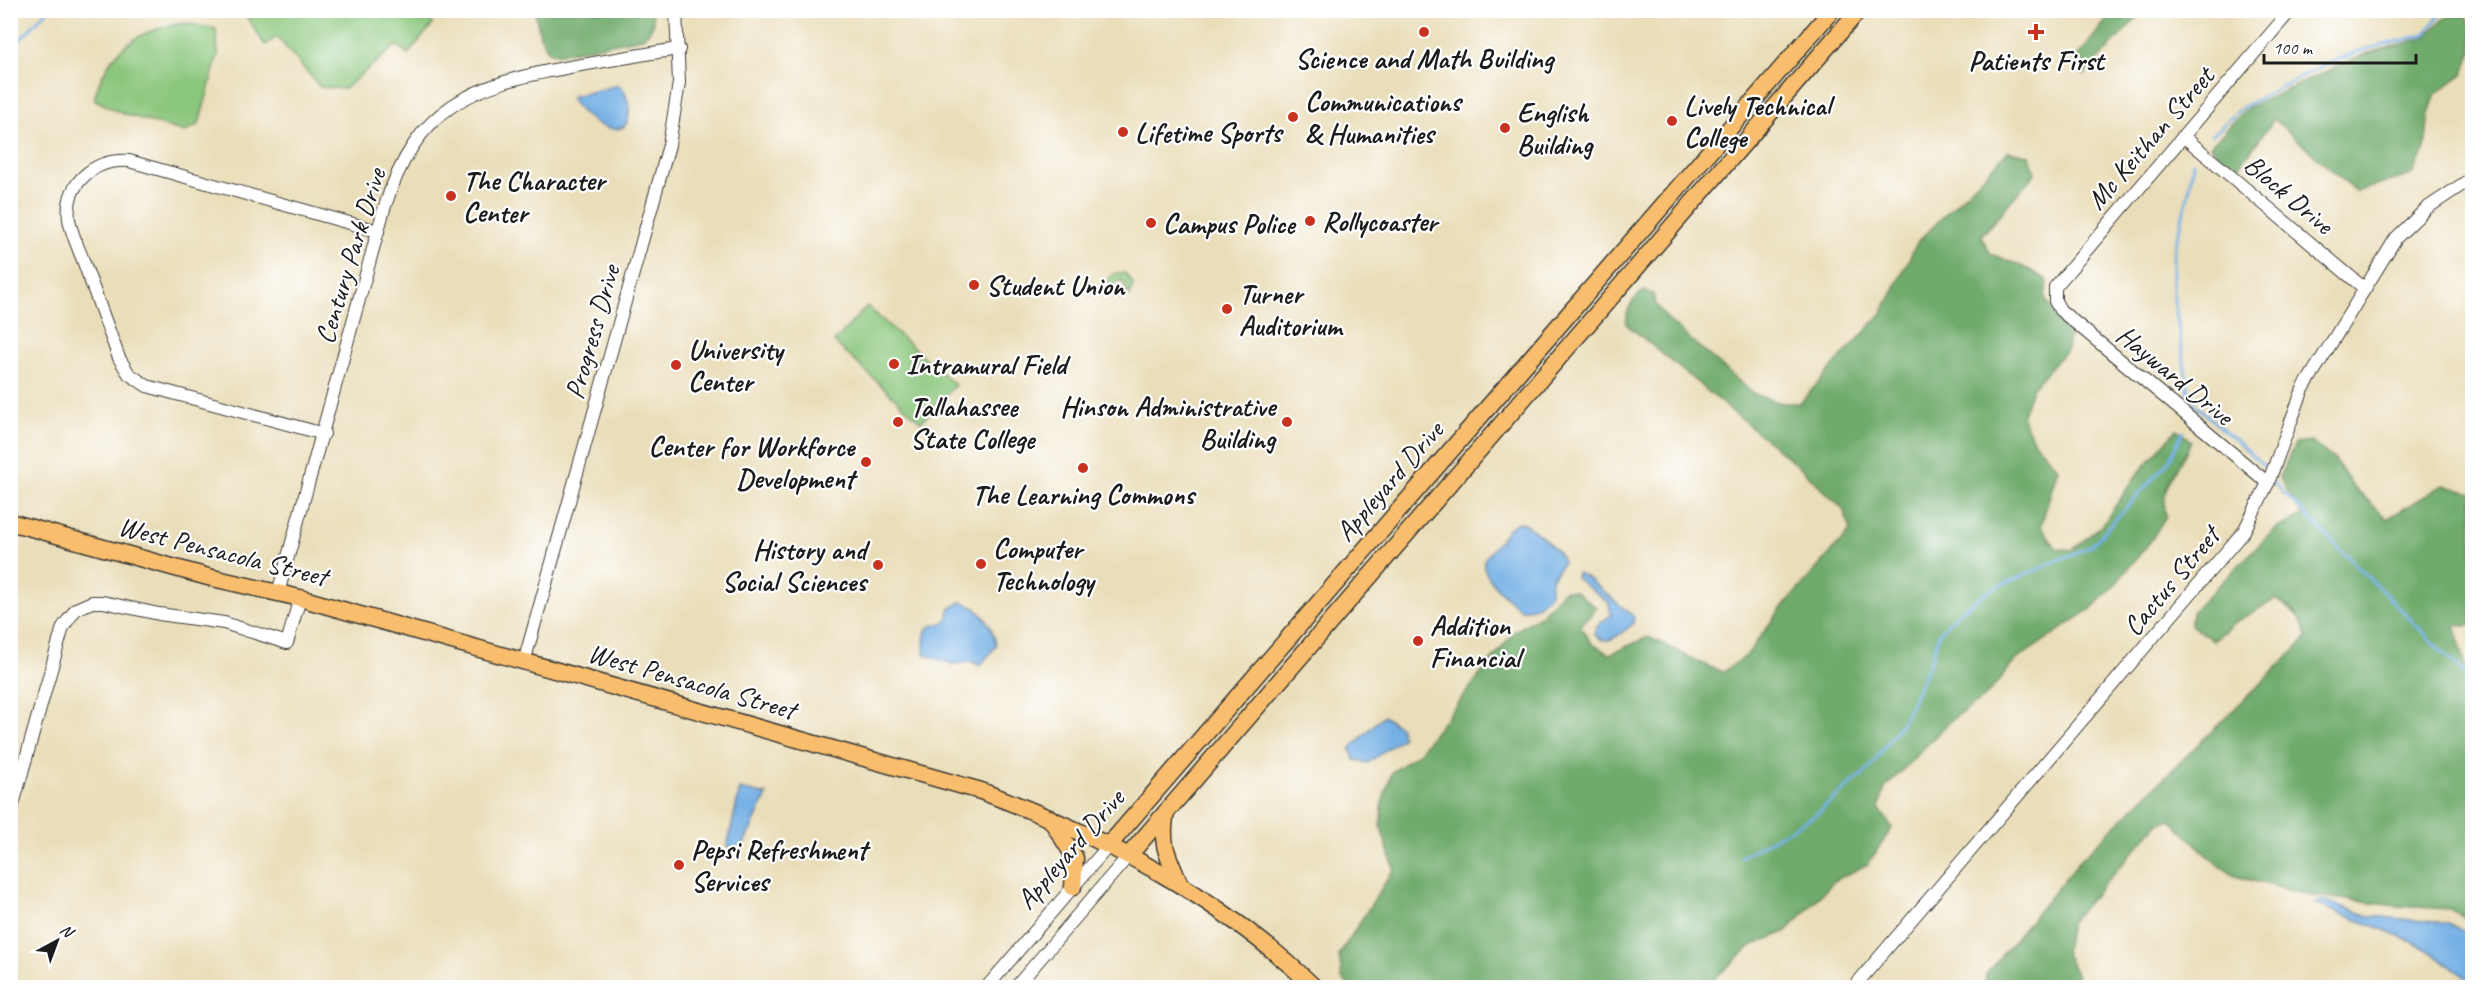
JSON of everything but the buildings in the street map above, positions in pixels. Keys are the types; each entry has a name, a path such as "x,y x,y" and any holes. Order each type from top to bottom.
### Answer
{"main road":[{"name":"Appleyard Drive","path":"1110,844 1832,10"},
{"name":"Appleyard Drive","path":"1130,854 1859,10"},
{"name":"West Pensacola Street","path":"10,522 208,577 300,597 981,791 1050,818 1130,854 1179,883 1248,930 1315,987"},
{"path":"1166,812 1163,843 1179,883"},
{"path":"1050,818 1075,858 1073,887"}],"street":[{"name":"Progress Drive","path":"524,662 669,145 680,84 676,10"},
{"name":"Mc Keithan Street","path":"2055,301 2055,287 2067,271 2291,10"},
{"name":"Century Park Drive","path":"278,593 324,434 378,231 394,180 413,144 442,114 459,102 496,83 517,77 679,49"},
{"name":"Block Drive","path":"2182,136 2364,289"},
{"path":"324,434 147,386 133,378 125,367 69,221 69,203 73,190 94,167 114,160 129,161 378,231"},
{"path":"1694,170 1710,183"},
{"name":"Cactus Street","path":"1853,987 2223,559 2254,515 2303,389 2396,238 2412,220 2472,178"},
{"name":"Hayward Drive","path":"2055,301 2060,310 2075,324 2268,483"},
{"path":"1537,351 1553,365"},
{"path":"1392,518 1408,532"},
{"path":"10,815 63,627 76,609 92,602 103,602 159,614 224,623 287,643 300,597"},
{"path":"1290,636 1313,642"},
{"name":"Appleyard Drive","path":"986,987 1110,844"},
{"name":"Appleyard Drive","path":"1015,987 1130,854"}],"green space":[{"path":"249,10 427,11 424,15 433,24 408,54 397,45 344,89 320,87 277,37 265,45 244,13"},
{"path":"535,11 652,11 653,23 649,32 642,38 559,54 548,51 540,36"},
{"path":"2109,11 2143,11 2084,75 2074,69 2073,63 2109,17"},
{"path":"2456,12 2467,17 2472,26 2472,51 2463,74 2436,94 2429,113 2425,149 2412,175 2356,192 2274,119 2237,170 2210,146 2247,108 2362,55 2424,38 2442,20"},
{"path":"185,23 216,29 218,55 199,124 185,132 118,112 94,99 107,67 126,45 152,31"},
{"path":"2008,151 2029,155 2035,173 1981,236 1991,254 2026,268 2047,280 2045,299 2062,320 2069,336 2067,349 2033,387 2022,416 2034,442 2058,468 2041,525 2056,548 2072,550 2103,524 2136,476 2177,429 2191,441 2168,485 2164,505 2166,516 2150,542 2112,588 2091,609 2016,660 1984,698 1951,720 1885,788 1879,808 1892,828 1868,864 1834,881 1787,931 1751,946 1708,987 1351,987 1342,979 1339,955 1394,869 1381,828 1382,803 1392,772 1418,753 1515,631 1541,615 1564,590 1575,591 1597,608 1580,626 1592,644 1610,654 1648,637 1723,672 1746,656 1780,610 1851,530 1843,509 1802,469 1626,324 1627,313 1633,301 1644,291 1653,294 1656,305 1670,322 1754,394 1781,403 1800,403 1882,313 1917,243"},
{"path":"1116,273 1125,273 1133,283 1131,294 1122,280 1114,283 1115,291 1124,291 1130,296 1123,299 1111,296 1107,288 1108,279"},
{"name":"Intramural Field","path":"867,306 955,385 921,422 834,342"},
{"path":"2311,442 2335,460 2351,484 2387,519 2443,485 2472,493 2472,624 2455,626 2472,689 2472,921 2450,909 2396,906 2308,895 2235,876 2212,860 2171,820 2159,823 2070,922 2065,951 2082,987 1985,987 1986,974 2082,858 2307,638 2303,625 2296,615 2276,599 2235,622 2213,641 2191,625 2192,612 2275,529 2303,516 2279,477 2295,444"}],"water":[{"path":"619,85 629,105 627,122 624,127 609,128 594,122 571,100 573,96"},
{"path":"1518,522 1544,539 1557,551 1563,562 1551,579 1550,594 1529,609 1519,609 1496,587 1484,567 1484,560 1510,527"},
{"path":"1577,573 1586,577 1634,617 1633,624 1614,638 1604,640 1599,638 1594,633 1597,626 1611,615 1609,603 1576,578"},
{"path":"961,602 975,608 993,632 996,646 980,666 973,662 952,664 924,654 927,629 943,624 948,618 949,609"},
{"path":"1383,716 1400,727 1402,738 1368,763 1355,760 1350,749"},
{"path":"740,789 767,795 741,850 727,847"},
{"path":"2323,900 2369,916 2448,923 2472,936 2472,982 2428,950 2400,936 2315,904"}],"waterway":[{"path":"10,50 48,10"},
{"path":"2212,135 2243,107 2320,67 2362,50 2424,35 2444,10"},
{"path":"2193,162 2190,187 2173,255 2173,293 2190,400 2263,465"},
{"path":"1741,857 1814,816 1869,769 1904,719 1932,657 1939,633 1958,613 1988,591 2091,546 2169,461 2183,432"},
{"path":"2273,482 2472,681"}],"place":[{"name":"Science and Math Building","path":"1424,32"},
{"name":"Patients First","path":"2036,32"},
{"name":"Communications & Humanities","path":"1293,117"},
{"name":"Lively Technical College","path":"1672,121"},
{"name":"English Building","path":"1505,128"},
{"name":"Lifetime Sports","path":"1123,132"},
{"name":"The Character Center","path":"451,196"},
{"name":"Rollycoaster","path":"1310,221"},
{"name":"Campus Police","path":"1151,223"},
{"name":"Student Union","path":"974,285"},
{"name":"Turner Auditorium","path":"1227,309"},
{"name":"Intramural Field","path":"894,364"},
{"name":"University Center","path":"676,365"},
{"name":"Tallahassee State College","path":"898,422"},
{"name":"Hinson Administrative Building","path":"1287,422"},
{"name":"Center for Workforce Development","path":"866,462"},
{"name":"The Learning Commons","path":"1083,468"},
{"name":"Computer Technology","path":"981,564"},
{"name":"History and Social Sciences","path":"878,565"},
{"name":"Addition Financial","path":"1418,641"},
{"name":"Pepsi Refreshment Services","path":"679,865"}]}
